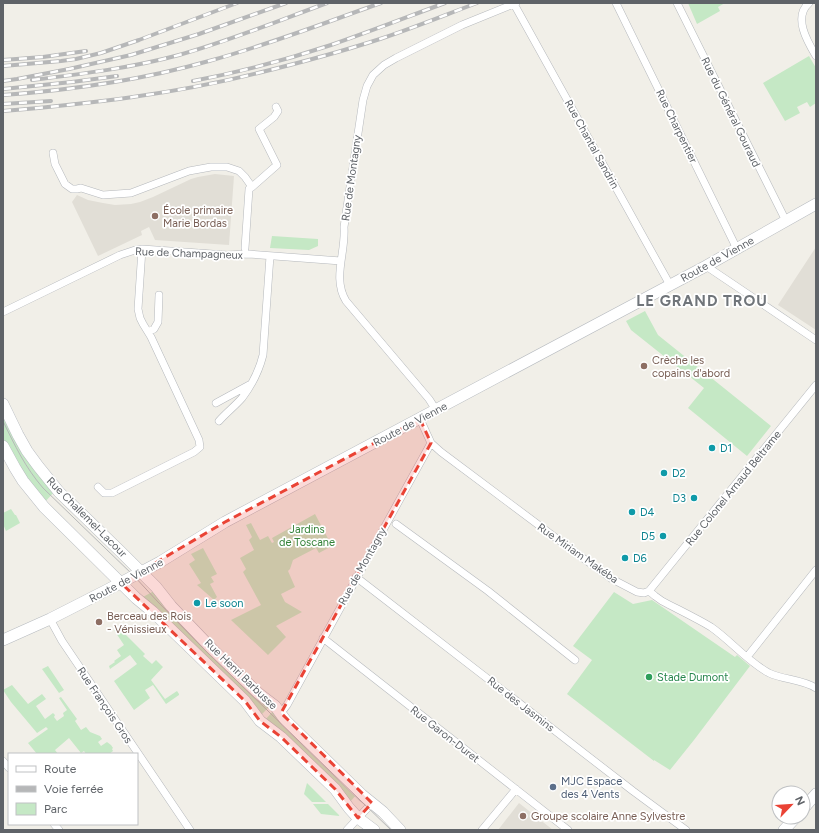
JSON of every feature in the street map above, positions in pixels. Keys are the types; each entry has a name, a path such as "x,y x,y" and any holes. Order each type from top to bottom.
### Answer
{"street":[{"name":"Rue de Montagny","path":"436,410 346,301 341,290 339,280 345,238 344,227 363,100 367,86 373,75 384,65 442,34 515,3"},
{"name":"Rue Chantal Sandrin","path":"515,3 670,285"},
{"name":"Rue Charpentier","path":"616,3 737,249"},
{"name":"Rue du Général Gouraud","path":"677,3 786,221"},
{"path":"809,3 802,14 804,32 806,39 816,56"},
{"path":"245,248 249,189 277,165 260,129 274,117 278,111 276,107"},
{"path":"53,153 55,164 65,184 72,189 81,188 103,195 131,193 190,171 211,167 227,167 239,171 252,187"},
{"name":"Route de Vienne","path":"3,640 50,619 139,569 170,557 225,522 706,266 816,204"},
{"path":"98,487 104,493 112,493 194,452 200,447 199,440 150,335 140,318 138,309 142,249"},
{"name":"Rue de Champagneux","path":"3,312 120,255 135,250 142,249 227,255 248,254 341,261"},
{"path":"219,421 241,398 259,370 263,355 270,256"},
{"path":"706,266 816,340"},
{"path":"150,335 158,322 160,295"},
{"path":"216,403 251,384"},
{"name":"Rue Colonel Arnaud Beltrame","path":"649,591 816,385"},
{"name":"Rue Challemel-Lacour","path":"3,404 18,435 38,466 52,484 139,569"},
{"path":"420,419 431,443"},
{"name":"Rue de Montagny","path":"280,713 287,705 431,443"},
{"name":"Rue Miriam Makéba","path":"431,443 612,579 637,592 644,593 649,591 662,601 711,628 769,673 799,681 816,688"},
{"name":"Rue Challemel-Lacour","path":"3,446 23,481 44,507 118,580"},
{"path":"396,524 488,590 575,660"},
{"name":"Rue Henri Barbusse","path":"139,569 171,606 213,650 258,693 275,706 286,721 400,830"},
{"path":"747,657 816,570"},
{"name":"Rue des Jasmins","path":"356,577 686,830"},
{"name":"Rue Henri Barbusse","path":"118,580 136,598 154,612 245,701 260,721 281,737 336,789 358,818 374,830"},
{"name":"Rue François Gros","path":"50,619 62,641 138,753"},
{"name":"Rue Garon-Duret","path":"323,638 568,830"},
{"name":"Rue François Gros","path":"138,753 190,830"},
{"path":"482,830 516,789"},
{"path":"348,830 372,803"}],"highlighted area":[{"path":"420,419 431,443 281,713 372,803 358,818 335,789 281,737 260,721 245,701 121,583 225,522"}],"shaded area":[{"name":"École primaire Marie Bordas","path":"215,174 234,176 229,245 155,240 149,227 141,231 142,235 98,256 72,202 77,195 88,200 115,205 131,204 153,197 191,179"},
{"path":"816,247 816,330 778,305"},
{"name":"Groupe scolaire Anne Sylvestre","path":"519,803 553,830 498,830"}],"green space":[{"path":"688,3 725,3 718,7 720,11 697,24"},
{"path":"809,56 816,68 816,103 810,107 807,102 797,107 800,113 785,121 763,83"},
{"path":"272,236 318,239 318,246 309,250 270,248"},
{"path":"645,311 658,335 771,426 747,456 688,408 704,388 631,330 626,321"},
{"path":"3,411 55,491 44,503 13,460 3,440"},
{"path":"11,509 20,523 6,531 3,524 3,513"},
{"name":"Jardins de Toscane","path":"315,514 332,546 319,553 316,548 293,560 288,571 295,587 281,594 285,602 302,612 276,626 286,637 268,655 231,620 261,605 243,572 246,569 240,558 254,550 249,540 252,537 246,525 251,523 260,540 268,536 272,543 274,542 272,538"},
{"path":"203,548 217,574 211,577 214,582 210,584 217,597 214,600 197,585 201,583 189,564 195,560 191,554"},
{"path":"154,591 270,706 260,716 141,598"},
{"name":"Stade Dumont","path":"614,592 633,604 652,600 735,657 737,655 750,666 670,770 654,761 567,694 592,660 573,646"},
{"path":"119,628 145,654 143,656 152,664 156,660 163,667 151,680 165,699 177,691 179,695 166,704 153,685 145,690 150,698 134,710 114,681 137,664 130,655 110,669 109,666 121,656 117,650 124,645 114,630"},
{"path":"48,666 64,690 59,693 42,669"},
{"path":"12,685 28,704 42,694 46,699 36,706 45,719 53,713 57,721 64,716 63,713 67,710 59,698 61,697 77,719 75,721 81,730 86,727 90,732 100,736 102,739 98,742 101,746 107,742 113,748 113,751 110,753 85,753 84,751 81,753 69,738 55,750 57,753 36,753 28,743 48,729 46,727 37,733 3,690"},
{"path":"274,710 357,794 350,802 265,720"},
{"path":"307,783 326,802 312,802 304,794"},
{"path":"313,804 328,804 340,816 321,814"}],"tram line":[{"path":"3,421 16,448 43,488 134,576 206,651 391,830"}],"railway":[{"path":"3,66 61,61 101,53 237,3"},
{"path":"3,81 69,69 131,55 199,34 286,3"},
{"path":"32,80 88,73 161,60 235,37 327,3"},
{"path":"3,95 81,87 133,79 184,68 231,55 296,34 381,3"},
{"path":"193,81 280,61 360,35 445,3"},
{"path":"3,111 131,97 195,87 258,73 365,44 477,3"},
{"path":"3,60 43,57 86,51"},
{"path":"3,89 117,76"},
{"path":"3,104 51,101"}],"place":[{"name":"École primaire Marie Bordas","path":"155,216"},
{"name":"Crèche les copains d'abord","path":"644,366"},
{"name":"D1","path":"712,448"},
{"name":"D2","path":"664,473"},
{"name":"D3","path":"694,498"},
{"name":"D4","path":"632,512"},
{"name":"D5","path":"663,536"},
{"name":"D6","path":"625,558"},
{"name":"Le soon","path":"197,603"},
{"name":"Berceau des Rois - Vénissieux","path":"99,622"},
{"name":"Stade Dumont","path":"649,677"},
{"name":"MJC Espace des 4 Vents","path":"553,787"},
{"name":"Groupe scolaire Anne Sylvestre","path":"523,816"}],"district":[{"name":"LE GRAND TROU","path":"702,301"}]}
